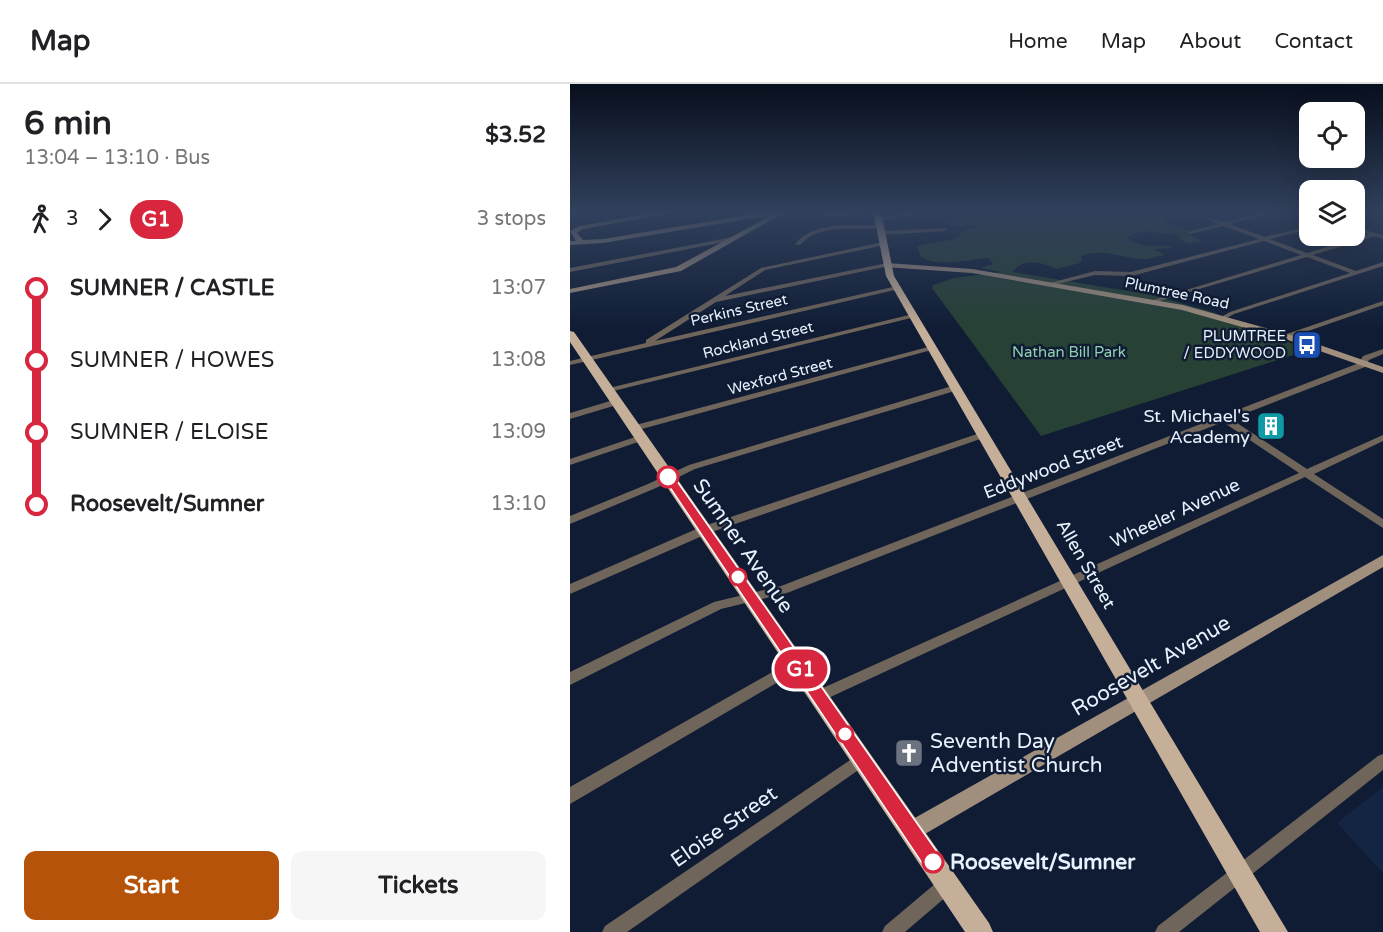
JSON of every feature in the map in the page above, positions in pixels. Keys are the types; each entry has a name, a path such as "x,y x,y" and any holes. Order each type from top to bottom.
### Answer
{"main road":[{"name":"Allen Street","path":"884,251 888,272 913,316 1275,932"},
{"name":"Sumner Avenue","path":"572,341 579,361 613,396 980,932"}],"street":[{"path":"570,268 668,251"},
{"path":"570,291 674,271 712,251"},
{"path":"644,345 750,275 766,268 851,251"},
{"path":"1049,284 1095,273 1131,274 1220,251"},
{"path":"1295,251 1356,273"},
{"path":"1150,302 1324,251"},
{"path":"1093,263 1113,274"},
{"path":"1223,318 1232,313 1383,264"},
{"path":"711,301 887,265"},
{"name":"Plumtree Road","path":"887,265 966,270 1150,302 1223,318 1285,336 1383,370"},
{"name":"Perkins Street","path":"579,361 897,288"},
{"path":"1285,336 1383,303"},
{"name":"Rockland Street","path":"570,416 613,396 913,316"},
{"name":"Wexford Street","path":"570,462 638,433 932,349"},
{"name":"Eddywood Street","path":"570,679 718,605 783,590 1365,363 1366,358 1383,351"},
{"path":"570,520 652,486 692,466 955,388"},
{"path":"1224,419 1383,524"},
{"path":"570,589 705,530 983,435"},
{"name":"Wheeler Avenue","path":"819,696 1383,438"},
{"name":"Roosevelt Avenue","path":"911,831 1383,560"},
{"path":"570,796 797,664"},
{"name":"Eloise Street","path":"611,932 862,759"},
{"path":"1164,932 1383,761"},
{"path":"891,932 948,884"}],"shaded area":[{"path":"1383,787 1383,873 1337,823"}],"green space":[{"name":"Nathan Bill Park","path":"919,251 1157,251 1165,255 1137,259 1097,253 1081,256 1080,263 1056,269 1033,262 1022,264 1013,272 1152,295 1212,312 1309,350 1041,436 932,288 933,285 954,278 1002,272 981,268 993,264 989,258 937,262 921,257"}],"bus line":[{"name":"G1","path":"668,477 933,862"}],"place":[{"name":"PLUMTREE / EDDYWOOD","path":"1307,345"},
{"name":"St. Michael's Academy","path":"1271,426"},
{"name":"Seventh Day Adventist Church","path":"909,753"},
{"name":"Roosevelt/Sumner","path":"933,862"}]}
